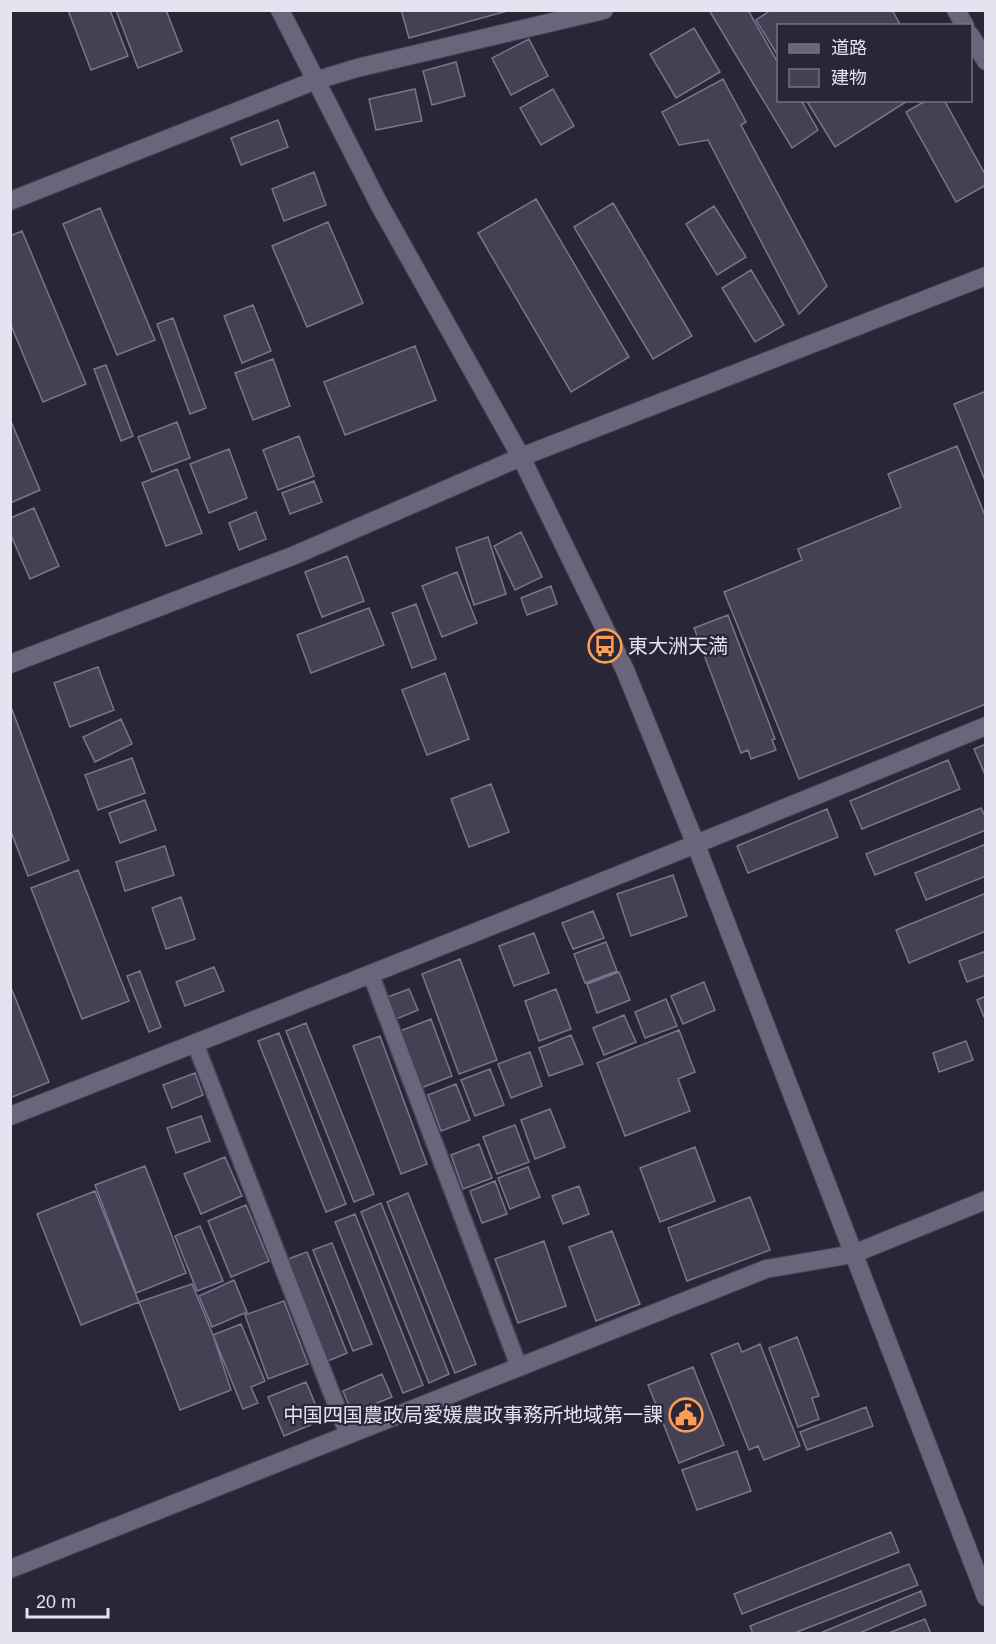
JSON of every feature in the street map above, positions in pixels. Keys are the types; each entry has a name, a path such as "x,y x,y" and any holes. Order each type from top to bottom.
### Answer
{"street":[{"path":"280,10 378,204 521,457 626,670 696,845 986,1597"},
{"path":"10,201 314,81 604,10"},
{"path":"956,10 964,24"},
{"path":"972,38 986,61"},
{"path":"10,664 295,555 521,457 986,276"},
{"path":"10,1116 371,975 986,726"},
{"path":"10,1569 766,1269 853,1254 986,1200"}],"lane":[{"path":"371,975 519,1367"},
{"path":"195,1043 348,1435"}],"building":[{"path":"68,10 110,10 128,56 91,70"},
{"path":"116,10 166,10 182,51 138,68"},
{"path":"401,10 511,10 409,38"},
{"path":"709,10 748,10 777,61 777,102 802,102 818,130 792,148"},
{"path":"771,10 892,10 900,24 777,24 777,54 756,20"},
{"path":"694,28 720,72 676,98 650,54"},
{"path":"529,39 548,76 511,95 492,58"},
{"path":"456,62 465,96 432,105 423,71"},
{"path":"723,79 746,122 741,125 827,286 799,314 708,140 679,145 662,112"},
{"path":"415,89 422,121 376,130 369,99"},
{"path":"553,89 574,126 541,145 520,108"},
{"path":"807,102 906,102 835,147"},
{"path":"924,102 945,102 986,176 986,185 956,202 906,112"},
{"path":"278,120 288,147 241,165 231,138"},
{"path":"314,172 326,205 284,221 272,189"},
{"path":"536,199 629,357 571,392 478,233"},
{"path":"613,203 692,336 653,359 574,227"},
{"path":"714,206 746,257 717,275 686,224"},
{"path":"100,208 155,340 117,355 63,224"},
{"path":"328,222 363,303 307,327 272,246"},
{"path":"22,231 86,384 43,402 10,323 10,236"},
{"path":"751,270 784,325 755,342 722,288"},
{"path":"253,305 271,351 242,363 224,316"},
{"path":"173,318 206,408 190,414 157,324"},
{"path":"415,346 436,400 345,435 324,382"},
{"path":"273,359 290,406 253,420 235,373"},
{"path":"106,365 133,436 121,441 94,369"},
{"path":"986,391 986,483 954,404"},
{"path":"10,419 40,490 10,503"},
{"path":"177,422 190,458 152,472 138,437"},
{"path":"299,436 314,476 278,490 263,450"},
{"path":"957,446 986,518 986,704 799,779 724,592 802,560 798,549 901,507 888,474"},
{"path":"229,449 247,498 209,513 190,464"},
{"path":"177,469 202,533 166,546 142,483"},
{"path":"314,481 322,502 290,514 282,493"},
{"path":"34,508 59,566 30,579 10,533 10,518"},
{"path":"256,512 266,539 239,550 229,523"},
{"path":"521,532 542,577 515,590 494,546"},
{"path":"488,537 506,594 474,605 456,548"},
{"path":"347,556 364,601 322,617 305,572"},
{"path":"457,572 477,623 442,637 422,586"},
{"path":"551,586 557,604 527,615 521,598"},
{"path":"416,604 436,659 412,668 392,613"},
{"path":"369,608 384,645 311,673 297,635"},
{"path":"728,615 775,739 772,740 776,750 751,759 748,750 741,753 694,628"},
{"path":"98,667 114,710 70,727 54,683"},
{"path":"445,673 469,739 427,755 402,690"},
{"path":"11,707 69,860 28,876 10,829"},
{"path":"121,719 132,744 95,762 83,737"},
{"path":"986,744 986,777 974,749"},
{"path":"132,758 145,793 98,810 85,775"},
{"path":"948,760 960,789 862,829 850,801"},
{"path":"491,784 509,832 469,847 451,799"},
{"path":"145,800 156,830 120,843 109,813"},
{"path":"981,808 986,818 986,830 875,875 866,854"},
{"path":"827,809 838,837 748,873 737,846"},
{"path":"986,844 986,876 926,900 915,873"},
{"path":"165,846 174,875 125,891 116,862"},
{"path":"78,870 129,1001 82,1019 31,888"},
{"path":"673,875 687,916 631,936 617,894"},
{"path":"986,893 986,931 909,963 896,930"},
{"path":"181,897 195,939 166,949 152,908"},
{"path":"593,911 604,938 573,949 562,923"},
{"path":"534,933 549,973 514,986 499,946"},
{"path":"606,942 617,971 585,983 574,954"},
{"path":"986,951 986,975 967,982 959,961"},
{"path":"460,959 497,1060 459,1074 422,974"},
{"path":"214,967 224,991 185,1006 176,982"},
{"path":"140,971 161,1027 149,1032 127,976"},
{"path":"619,972 630,1000 597,1013 587,984"},
{"path":"704,982 715,1010 683,1024 671,996"},
{"path":"10,985 49,1082 10,1098"},
{"path":"409,989 418,1010 394,1020 385,998"},
{"path":"556,989 571,1029 539,1041 525,1001"},
{"path":"986,996 986,1017 984,1017 977,1000"},
{"path":"666,999 677,1026 645,1038 635,1012"},
{"path":"624,1015 636,1042 604,1055 593,1028"},
{"path":"431,1019 452,1076 421,1088 400,1031"},
{"path":"306,1023 374,1194 354,1202 286,1031"},
{"path":"679,1030 695,1072 678,1079 690,1111 625,1136 597,1063"},
{"path":"279,1033 346,1204 326,1212 258,1041"},
{"path":"571,1035 583,1064 549,1076 539,1048"},
{"path":"380,1036 427,1164 401,1174 353,1046"},
{"path":"966,1041 973,1060 939,1072 933,1053"},
{"path":"530,1052 542,1086 511,1098 498,1064"},
{"path":"490,1069 504,1105 475,1116 461,1080"},
{"path":"195,1073 203,1095 172,1108 163,1085"},
{"path":"456,1084 470,1120 441,1131 428,1095"},
{"path":"550,1109 565,1147 535,1159 521,1120"},
{"path":"201,1116 210,1141 176,1153 167,1128"},
{"path":"515,1125 529,1162 497,1174 483,1137"},
{"path":"479,1144 492,1178 463,1189 451,1155"},
{"path":"695,1147 715,1201 660,1222 640,1168"},
{"path":"225,1157 242,1196 201,1214 184,1174"},
{"path":"145,1166 186,1273 136,1293 95,1185"},
{"path":"528,1167 540,1197 510,1209 498,1178"},
{"path":"495,1181 507,1214 482,1223 470,1191"},
{"path":"579,1186 589,1214 563,1224 552,1196"},
{"path":"95,1191 139,1302 81,1325 37,1214"},
{"path":"408,1193 476,1364 455,1373 387,1202"},
{"path":"750,1197 770,1250 687,1281 668,1228"},
{"path":"381,1203 449,1374 429,1383 361,1212"},
{"path":"246,1205 269,1261 231,1277 208,1221"},
{"path":"355,1214 423,1385 403,1393 335,1222"},
{"path":"200,1226 223,1281 197,1291 175,1236"},
{"path":"612,1231 640,1304 596,1321 569,1247"},
{"path":"544,1241 566,1306 518,1323 495,1259"},
{"path":"332,1243 372,1344 353,1351 313,1250"},
{"path":"307,1252 347,1353 328,1361 288,1259"},
{"path":"234,1280 247,1312 212,1327 199,1296"},
{"path":"192,1284 213,1335 231,1390 180,1410 139,1302"},
{"path":"284,1301 308,1364 268,1379 245,1315"},
{"path":"241,1324 265,1381 251,1387 258,1403 243,1409 213,1335"},
{"path":"797,1337 819,1396 812,1398 819,1419 798,1427 769,1348"},
{"path":"738,1343 742,1352 760,1344 800,1446 764,1460 758,1446 749,1450 711,1354"},
{"name":"中国四国農政局愛媛農政事務所地域第一課","path":"693,1367 724,1445 679,1463 648,1385"},
{"path":"382,1374 392,1397 352,1413 343,1391"},
{"path":"306,1382 322,1420 284,1436 268,1397"},
{"path":"866,1407 873,1426 807,1450 800,1432"},
{"path":"737,1451 751,1491 697,1510 682,1470"},
{"path":"891,1532 899,1552 742,1614 734,1594"},
{"path":"909,1564 918,1585 792,1634 753,1634 750,1626"},
{"path":"921,1591 926,1605 857,1634 818,1634"},
{"path":"925,1619 931,1634 886,1634"}],"place":[{"name":"東大洲天満","path":"605,646"},
{"name":"中国四国農政局愛媛農政事務所地域第一課","path":"686,1415"}]}
